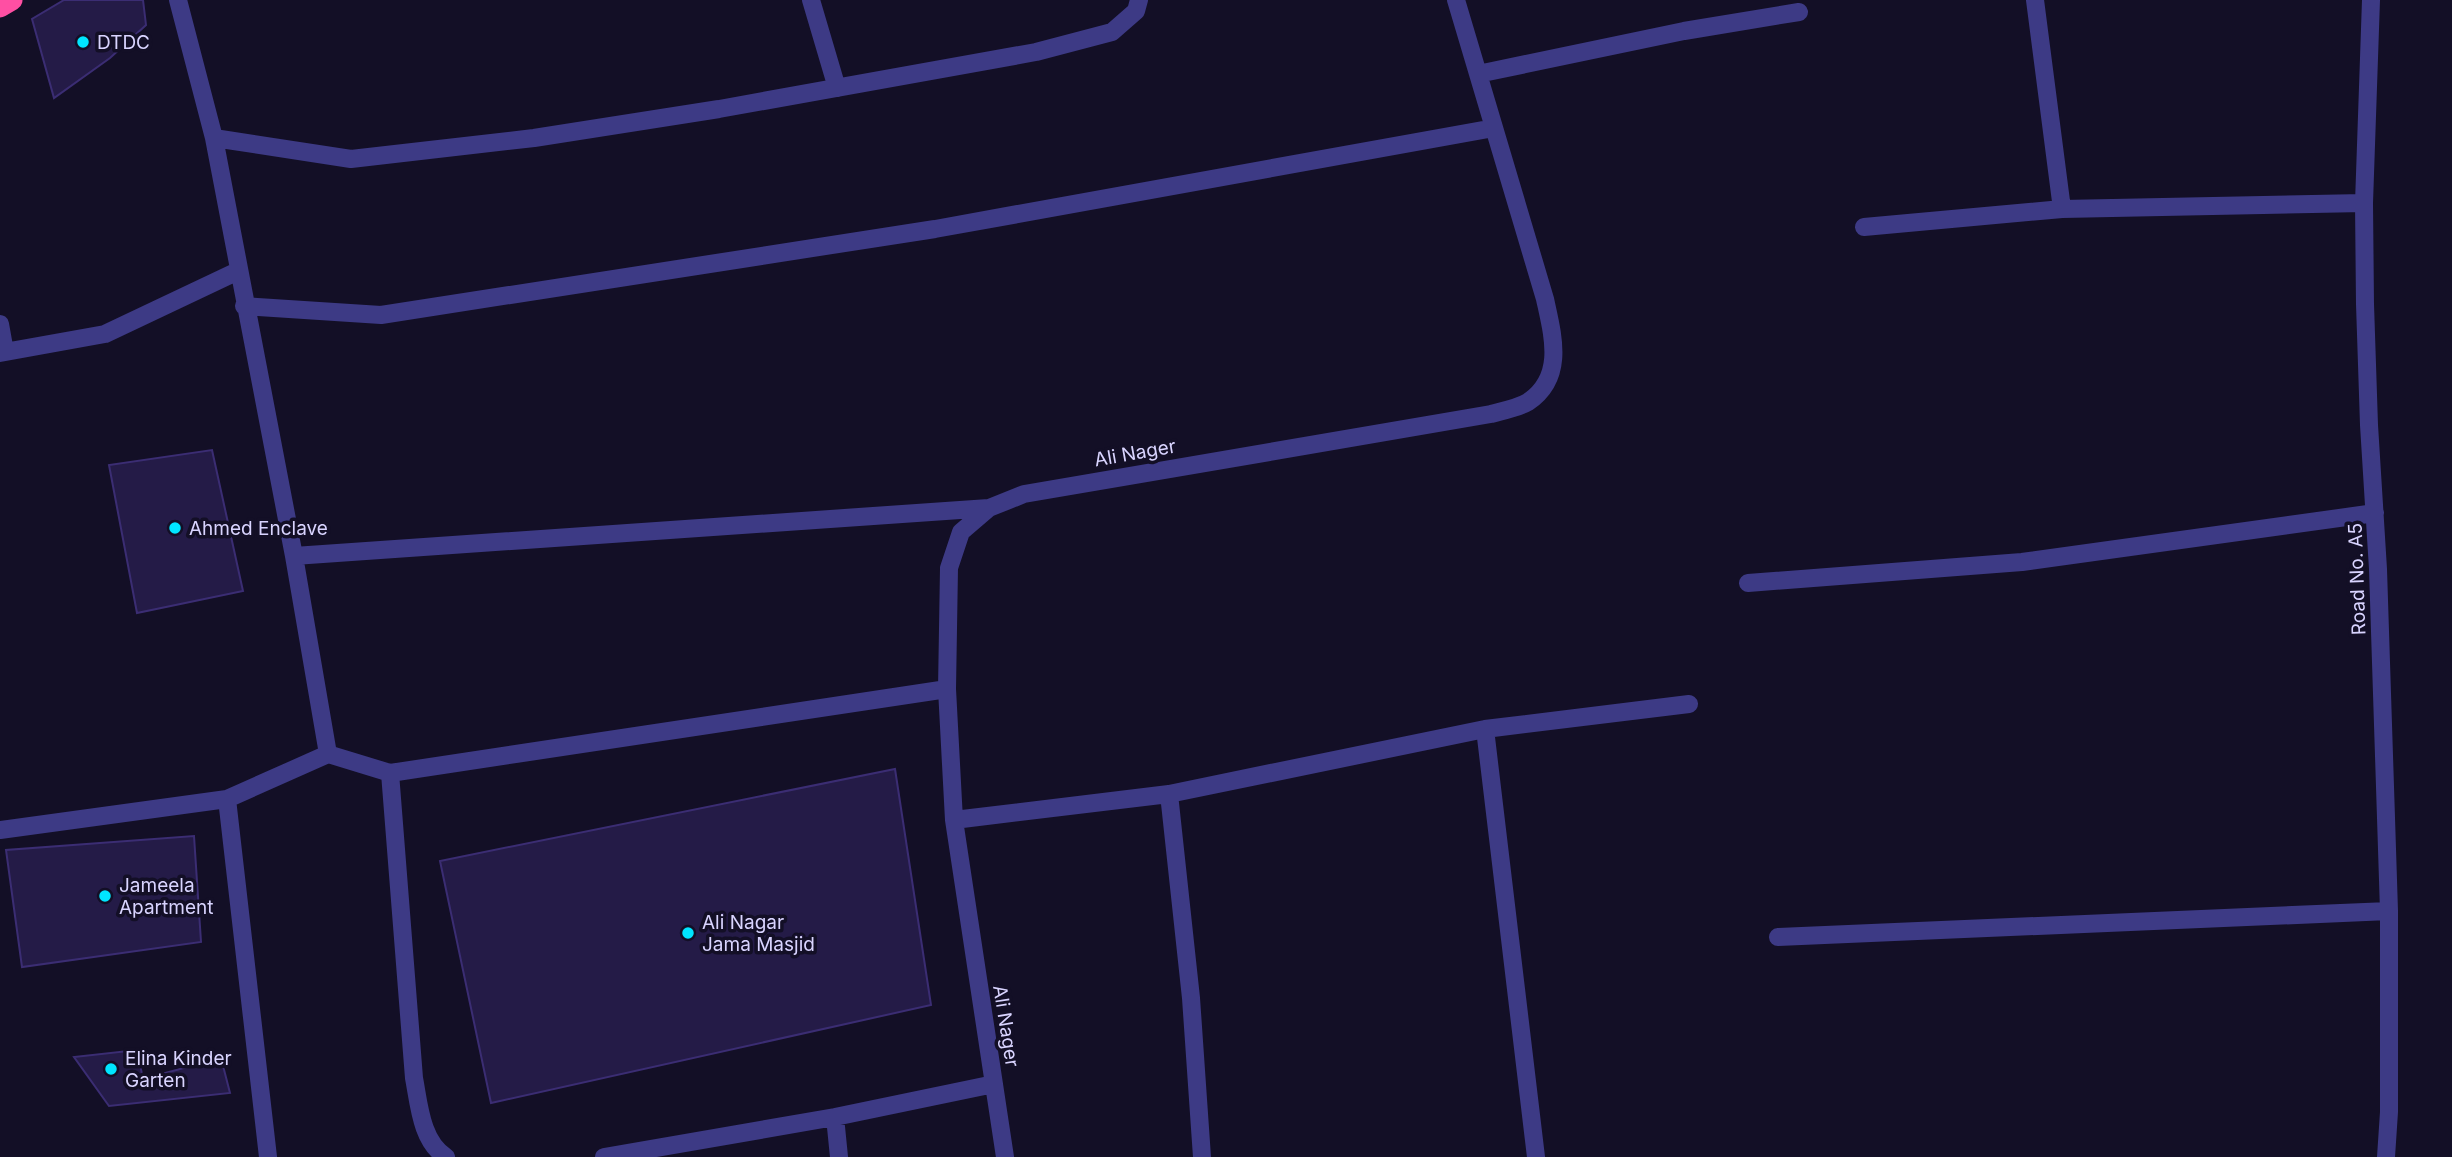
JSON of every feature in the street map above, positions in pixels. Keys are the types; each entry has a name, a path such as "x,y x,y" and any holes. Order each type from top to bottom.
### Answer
{"highway":[{"path":"0,7 12,0"}],"street":[{"path":"178,0 214,138 244,306 294,556 328,754"},
{"path":"811,0 837,88"},
{"path":"214,138 351,159 534,138 1036,52 1112,32 1136,11 1139,0"},
{"name":"Ali Nager","path":"1004,1157 954,820 947,689 949,568 961,532 989,508 1024,494 1491,414 1527,402 1549,381 1555,344 1545,299 1455,0"},
{"path":"2035,0 2062,209"},
{"name":"Road No. A5","path":"2371,0 2364,203 2368,412 2375,513 2389,911 2389,1112 2386,1157"},
{"path":"1478,74 1684,31 1799,12"},
{"path":"244,306 380,315 962,224 1494,128"},
{"path":"1864,227 2062,209 2364,203"},
{"path":"0,324 3,352 105,334 238,271"},
{"path":"294,556 989,508"},
{"path":"1748,583 2022,562 2375,513"},
{"path":"0,830 227,799 328,754 390,773 947,689"},
{"path":"954,820 1168,794 1485,729 1689,704"},
{"path":"1485,729 1536,1157"},
{"path":"390,773 414,1078 422,1121 437,1152 446,1157"},
{"path":"1168,794 1191,998 1202,1157"},
{"path":"227,799 268,1157"},
{"path":"1778,937 2389,911"},
{"path":"604,1157 835,1117 994,1084"},
{"path":"835,1117 839,1157"}],"building":[{"name":"DTDC","path":"64,0 143,0 146,25 110,58 54,98 32,19"},
{"name":"Ahmed Enclave","path":"212,450 243,591 137,613 109,465"},
{"name":"Ali Nagar Jama Masjid","path":"895,769 931,1005 491,1103 440,861"},
{"name":"Jameela Apartment","path":"194,836 201,942 22,967 6,850"},
{"name":"Elina Kinder Garten","path":"137,1050 143,1079 221,1058 230,1093 109,1106 74,1057"}],"place":[{"name":"DTDC","path":"83,42"},
{"name":"Ahmed Enclave","path":"175,528"},
{"name":"Jameela Apartment","path":"105,896"},
{"name":"Ali Nagar Jama Masjid","path":"688,933"},
{"name":"Elina Kinder Garten","path":"111,1069"}]}
